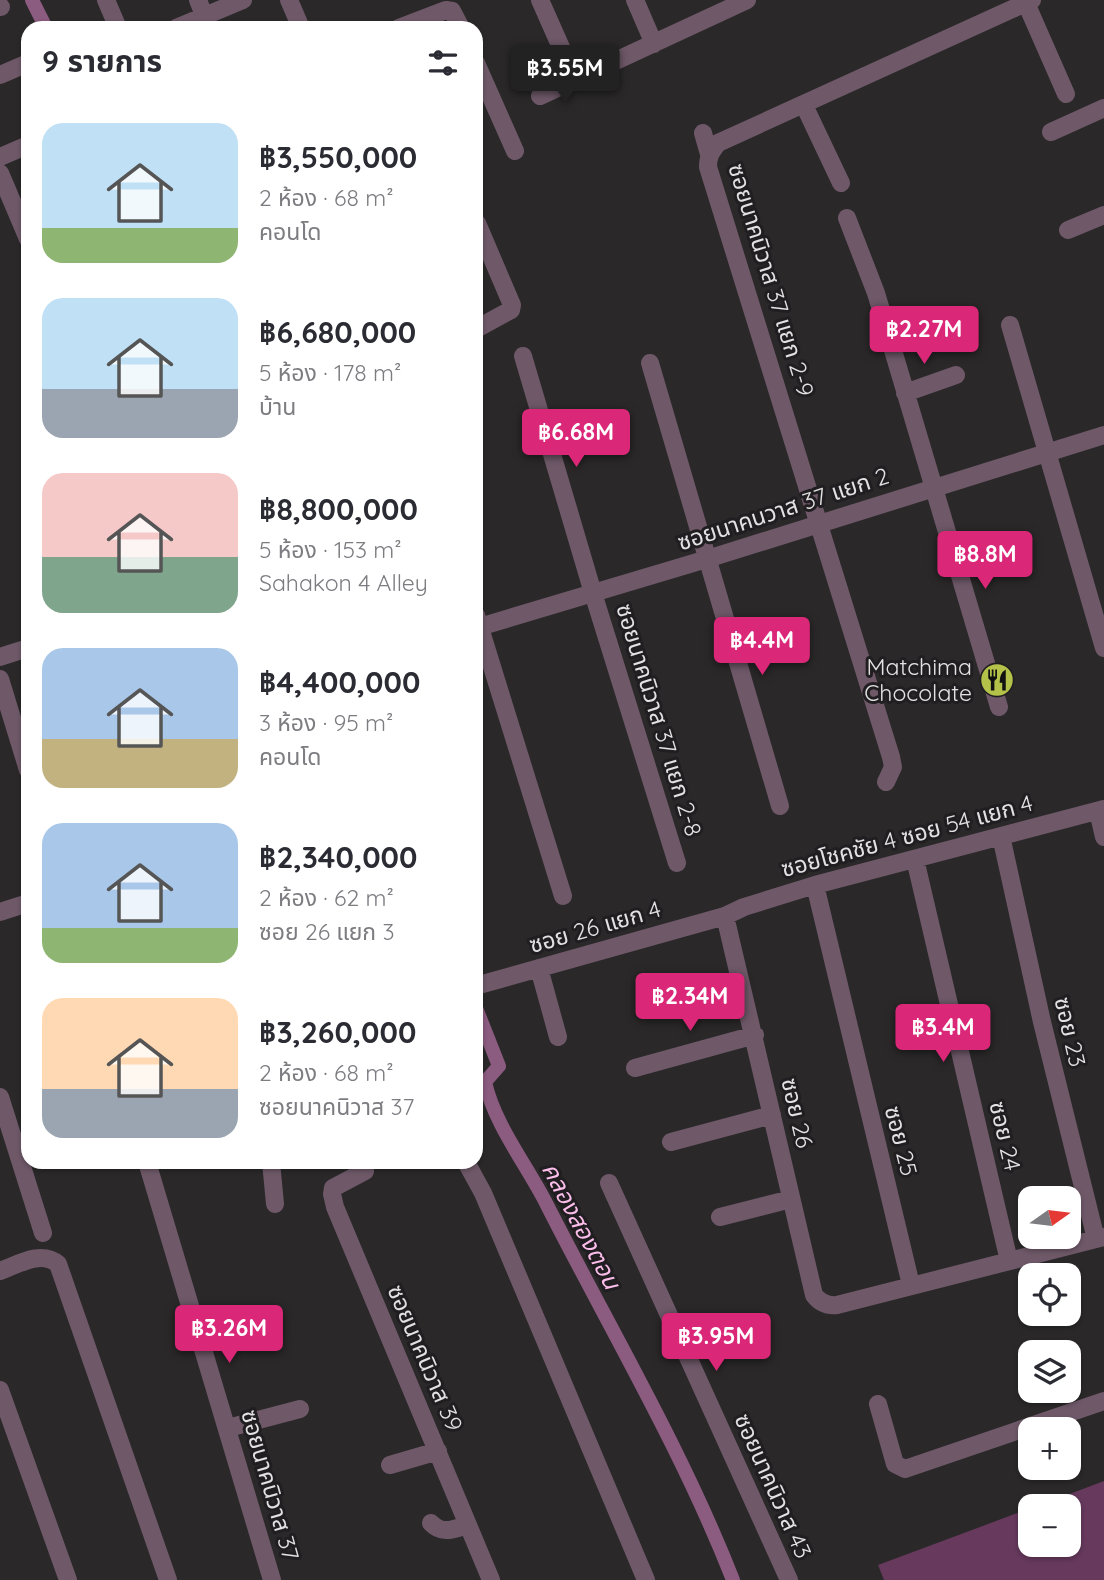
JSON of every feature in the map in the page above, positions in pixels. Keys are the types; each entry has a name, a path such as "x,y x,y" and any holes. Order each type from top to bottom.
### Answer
{"street":[{"path":"106,0 115,21"},
{"path":"204,15 243,0"},
{"path":"289,0 298,21"},
{"path":"540,0 575,79"},
{"path":"635,0 654,44"},
{"path":"540,96 654,44 723,5 747,0"},
{"path":"1029,2 1066,94"},
{"name":"ซอยนาคนิวาส 37 แยก 2-9","path":"886,782 893,767 891,757 708,167 709,154 718,144 1029,2"},
{"path":"410,21 432,5 452,11 457,21"},
{"path":"0,75 21,66"},
{"path":"483,79 515,151"},
{"path":"804,105 841,183"},
{"path":"1051,132 1104,108"},
{"path":"703,133 709,154"},
{"path":"0,157 21,148"},
{"path":"0,173 21,219"},
{"path":"1068,230 1104,215"},
{"path":"847,218 876,293 999,707"},
{"path":"483,237 512,305 506,315 483,326"},
{"path":"1010,325 1104,648"},
{"name":"ซอยนาคนิวาส 37 แยก 2-8","path":"523,356 677,863"},
{"path":"650,363 780,806"},
{"path":"905,393 956,375"},
{"name":"ซอยนาคนวาส 37 แยก 2","path":"483,622 707,559 1104,435"},
{"path":"483,643 563,896"},
{"path":"0,657 21,650"},
{"path":"0,680 21,748"},
{"path":"1101,810 1104,837"},
{"name":"ซอยโชคชัย 4 ซอย 54 แยก 4","path":"725,916 744,907 814,885 1101,810"},
{"name":"ซอย 23","path":"1001,836 1042,1022 1100,1238"},
{"name":"ซอย 24","path":"915,859 1009,1261"},
{"name":"ซอย 25","path":"814,885 911,1285"},
{"path":"0,912 21,905"},
{"name":"ซอย 26 แยก 4","path":"483,984 725,916"},
{"name":"ซอย 26","path":"725,916 814,1295 824,1304 837,1305 911,1285"},
{"path":"539,968 558,1037"},
{"path":"635,1068 755,1035"},
{"path":"0,1097 21,1163"},
{"path":"671,1142 772,1115"},
{"path":"23,1169 43,1233"},
{"name":"ซอยนาคนิวาส 37","path":"149,1169 272,1580"},
{"path":"272,1169 275,1204"},
{"path":"470,1169 483,1193 646,1580"},
{"name":"ซอยนาคนิวาส 39","path":"365,1171 337,1184 332,1194 335,1207 491,1580"},
{"name":"ซอยนาคนิวาส 43","path":"608,1183 789,1580"},
{"path":"720,1217 791,1199"},
{"path":"911,1285 1100,1238"},
{"path":"0,1271 41,1256 51,1257 58,1264 168,1580"},
{"path":"0,1390 68,1580"},
{"path":"878,1404 895,1464 905,1469 1104,1401"},
{"path":"228,1428 300,1409"},
{"path":"390,1465 438,1451"},
{"path":"431,1523 443,1531 468,1525"}],"shaded area":[{"path":"1104,1481 1104,1580 884,1580 878,1565 1018,1513 1018,1557 1081,1557 1081,1494 1070,1494"}],"waterway":[{"name":"คลองสองตอน","path":"32,0 42,21"},
{"name":"คลองสองตอน","path":"483,1026 499,1066 485,1082 496,1114 547,1205 668,1437 733,1580"}],"place":[{"name":"Matchima Chocolate","path":"997,680"}]}
